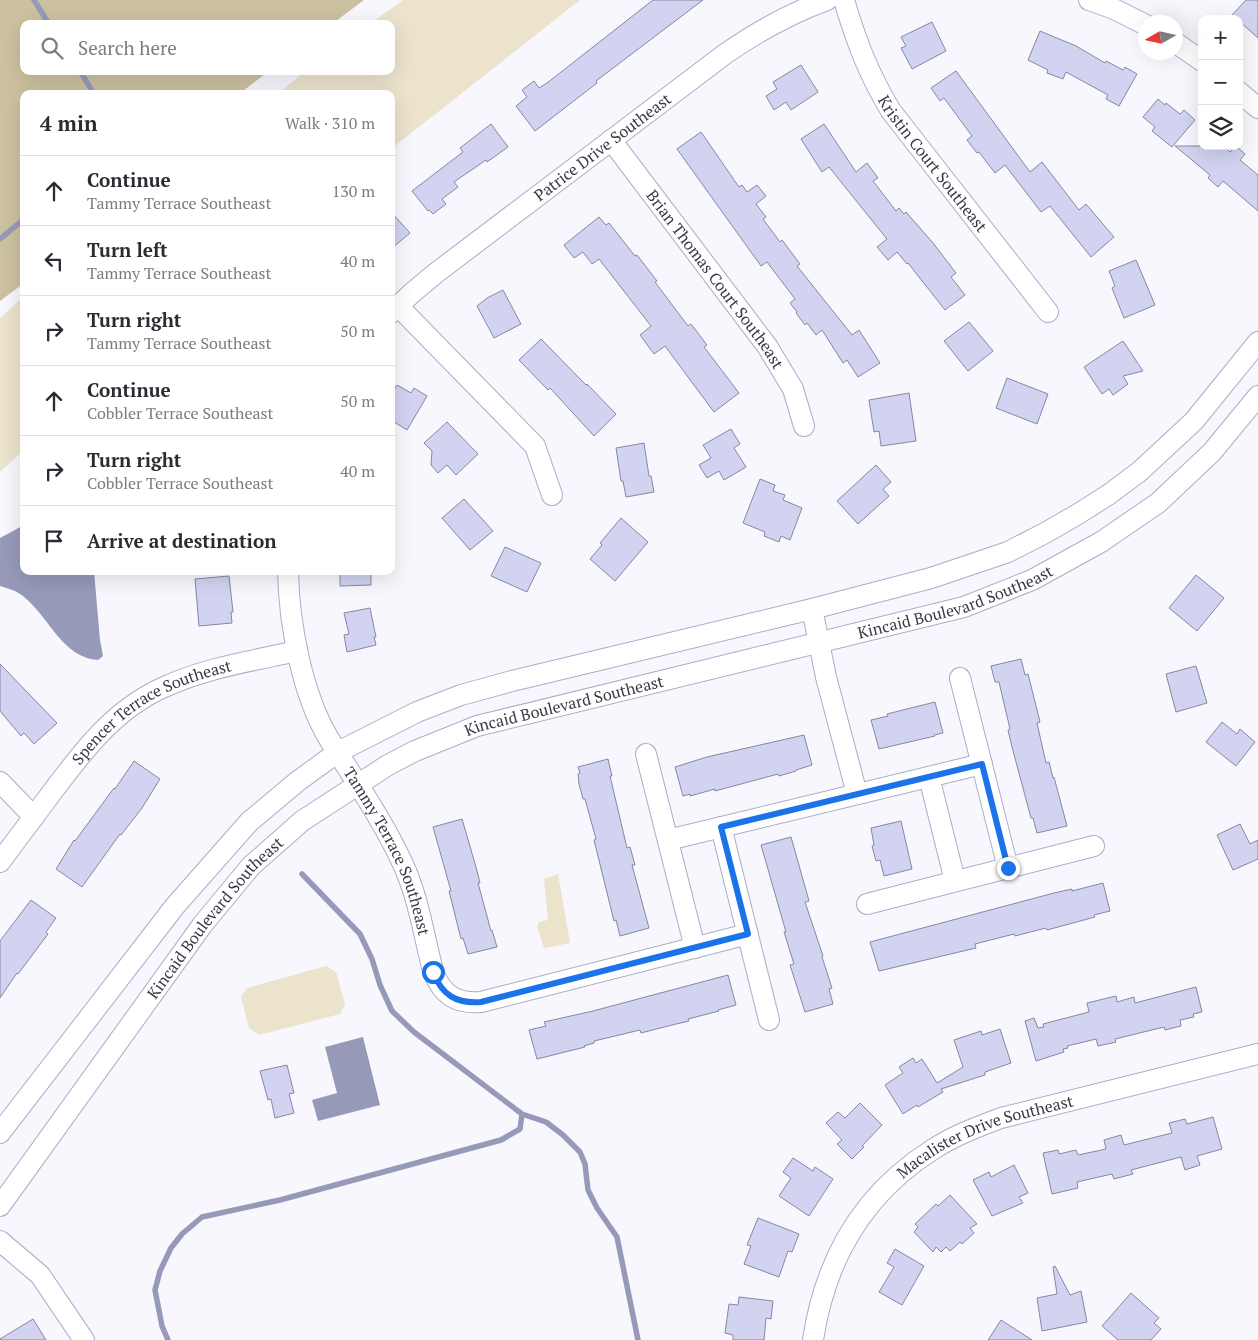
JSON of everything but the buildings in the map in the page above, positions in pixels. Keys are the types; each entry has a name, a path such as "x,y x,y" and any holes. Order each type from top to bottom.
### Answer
{"street":[{"name":"Patrice Drive Southeast","path":"395,309 436,273 747,39 793,14 827,0"},
{"name":"Kristin Court Southeast","path":"844,0 866,65 877,89 891,111 1048,312"},
{"path":"1089,0 1114,9 1138,21"},
{"path":"1183,48 1201,60"},
{"path":"1243,95 1258,108"},
{"name":"Brian Thomas Court Southeast","path":"611,140 767,346 793,389 804,426"},
{"path":"395,311 535,446 552,495"},
{"name":"Kincaid Boulevard Southeast","path":"0,1133 175,906 249,822 298,781 338,752 417,712 512,680 812,609 931,578 1008,552 1045,534 1108,495 1139,472 1194,421 1258,342"},
{"name":"Kincaid Boulevard Southeast","path":"0,1206 203,924 251,866 302,821 358,784 415,751 477,726 964,606 1032,580 1101,542 1158,503 1212,452 1258,396"},
{"path":"288,575 291,615 308,690 329,738 338,752"},
{"path":"812,609 826,677 857,794"},
{"name":"Spencer Terrace Southeast","path":"0,862 83,751 104,728 133,704 161,688 193,675 298,651"},
{"path":"960,678 1008,868"},
{"name":"Tammy Terrace Southeast","path":"338,752 403,864 412,888 433,972 438,983 446,993 456,1000 469,1003 481,1002 748,934"},
{"path":"646,754 695,948"},
{"path":"668,840 982,764"},
{"path":"929,777 956,881"},
{"path":"0,782 34,817"},
{"path":"721,827 770,1020"},
{"path":"867,904 1094,846"},
{"name":"Macalister Drive Southeast","path":"813,1340 823,1292 846,1238 863,1213 883,1190 932,1149 961,1134 1001,1118 1258,1054"},
{"path":"0,1241 40,1275 84,1340"}],"shaded area":[{"path":"0,0 364,0 337,20 20,20 20,75 264,75 244,90 20,90 20,286 0,301"},
{"path":"403,0 580,0 395,146 395,90 282,90 301,75 395,75 395,20 376,20"},
{"path":"20,300 20,454 0,472 0,318"},
{"path":"558,874 570,943 544,948 537,926 539,922 548,920 544,879"},
{"path":"326,966 336,972 345,1004 340,1014 259,1035 249,1028 241,997 247,988"}],"water":[{"path":"20,527 20,575 94,575 103,656 98,660 84,657 73,650 26,599 15,591 0,586 0,538"},
{"path":"363,1037 380,1105 318,1121 312,1100 337,1093 325,1047"}],"waterway":[{"path":"34,0 46,20"},
{"path":"82,75 92,90"},
{"path":"0,239 20,222"},
{"path":"302,874 360,934 392,1011 414,1032 522,1114 546,1122 580,1152 585,1164 588,1190 597,1208 617,1237 638,1340"},
{"path":"168,1340 162,1326 155,1290 160,1271 171,1248 182,1234 202,1217 280,1200 501,1140 520,1129 522,1114"}],"route":[{"path":"433,972 438,983 446,993 456,1000 469,1003 481,1002 748,934 721,827 982,764 1008,868"}]}
